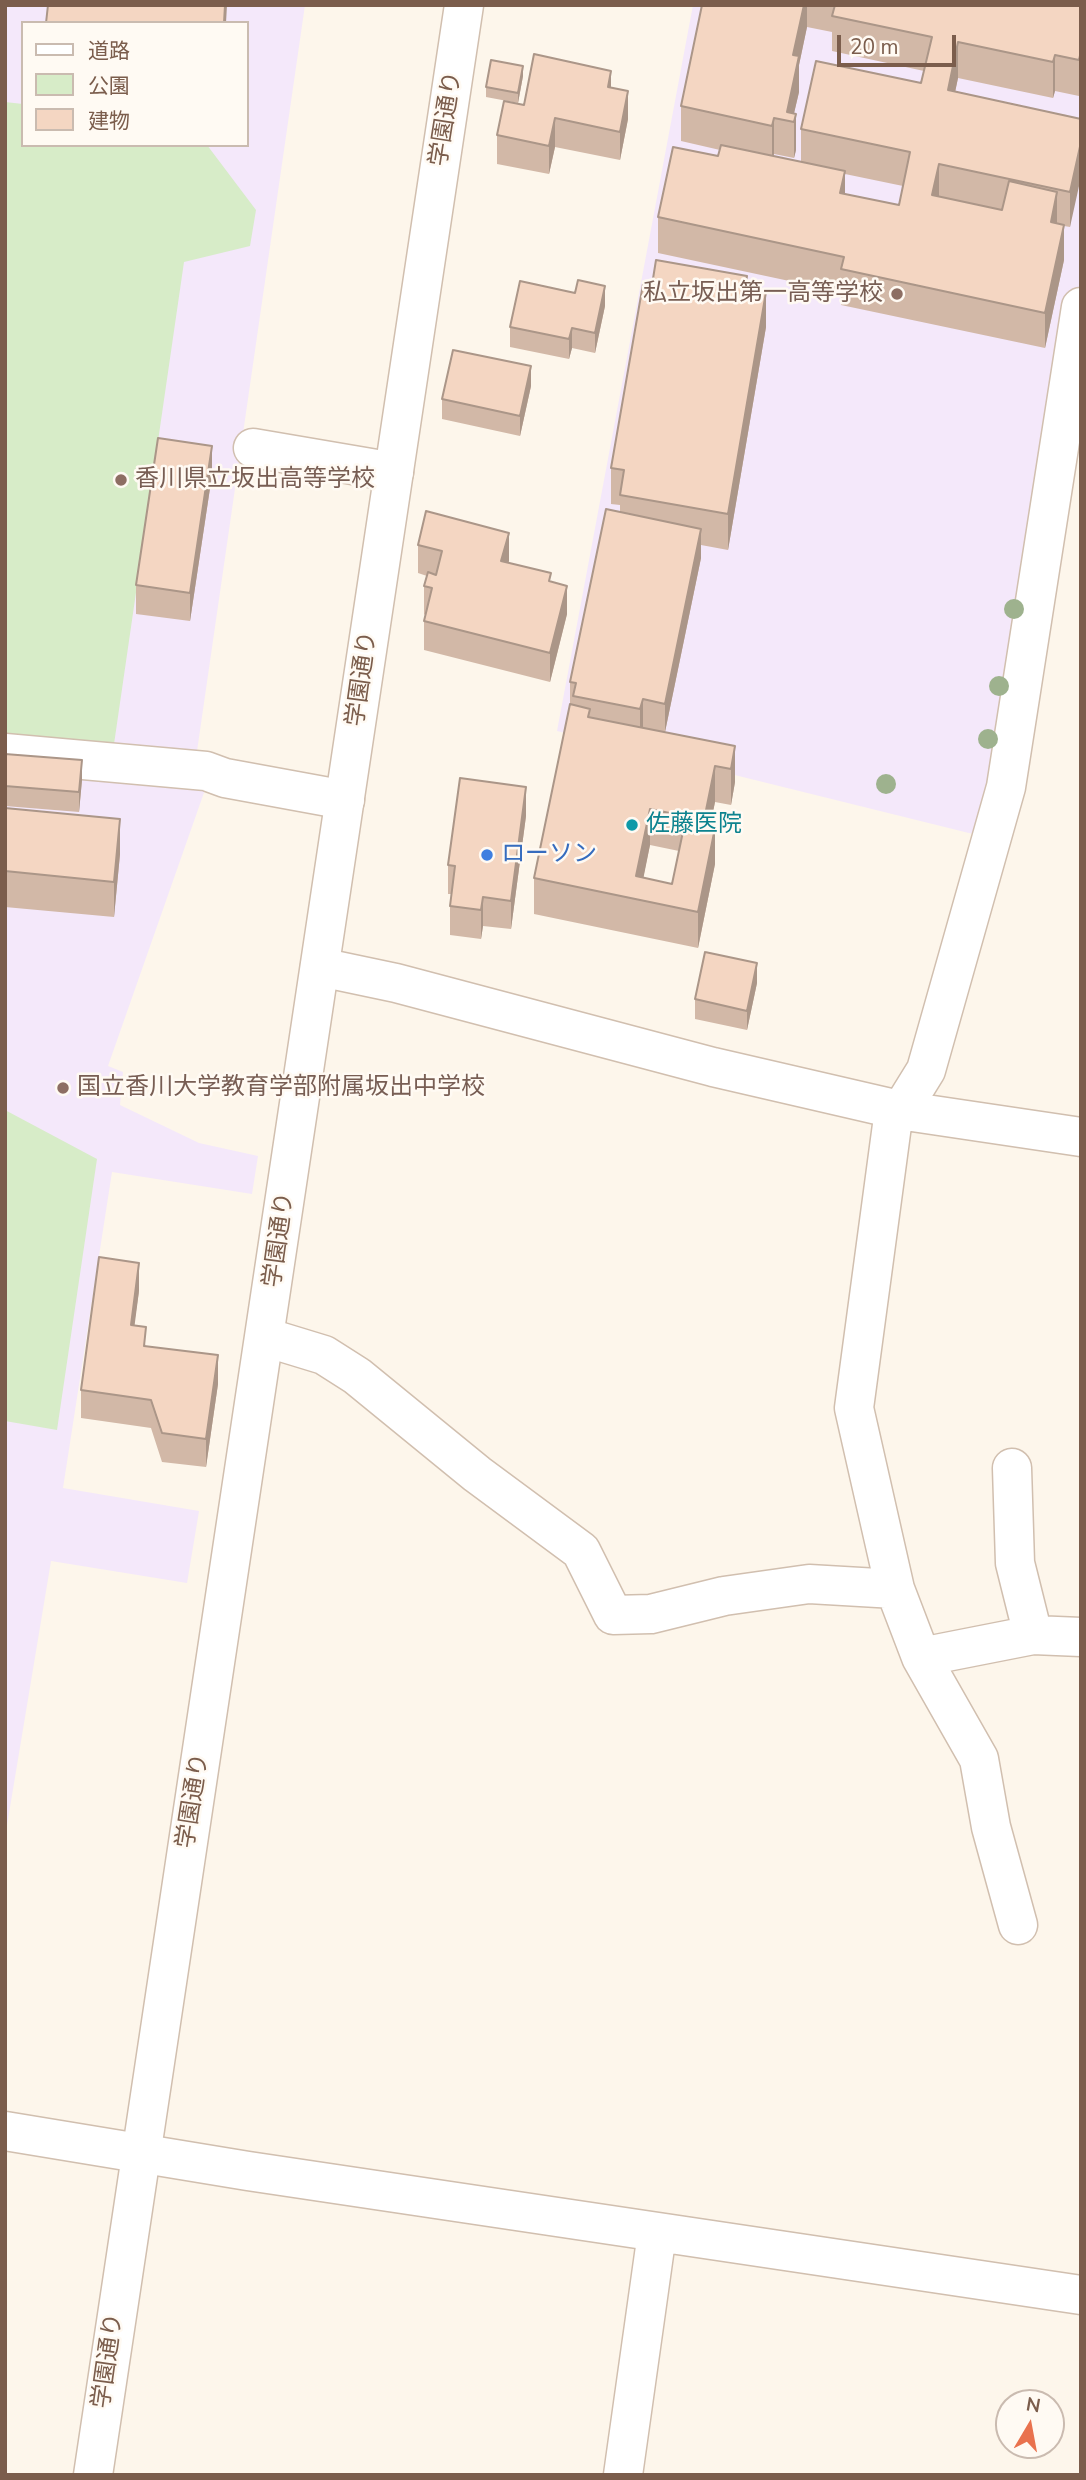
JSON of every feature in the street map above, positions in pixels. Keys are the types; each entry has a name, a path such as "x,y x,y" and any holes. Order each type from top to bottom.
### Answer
{"street":[{"name":"学園通り","path":"93,2475 464,5"},
{"path":"1018,1925 991,1827 979,1759 921,1657 895,1590 853,1408 880,1232 884,1167 892,1125 926,1070 1006,787 1081,307"},
{"path":"253,449 394,472"},
{"path":"5,753 206,771 225,778 345,800"},
{"path":"320,967 384,980 713,1067 899,1110 1081,1137"},
{"path":"265,1337 324,1354 580,1551 612,1615 651,1615 724,1596 809,1584 895,1590"},
{"path":"1013,1468 1015,1563 1033,1635"},
{"path":"921,1657 1033,1635 1081,1636"},
{"path":"5,2131 657,2233 1081,2295"},
{"path":"623,2475 657,2233"}],"shaded area":[{"name":"香川県立坂出高等学校","path":"5,5 305,5 196,758 5,742"},
{"path":"693,5 1081,5 1081,272 1057,441 985,837 557,731"},
{"name":"国立香川大学教育学部附属坂出中学校","path":"5,767 207,784 108,1066 123,1072 120,1105 199,1143 258,1156 252,1194 112,1172 63,1488 199,1511 187,1583 51,1561 5,1837"}],"green space":[{"name":"香川県立坂出高等学校","path":"5,102 21,104 21,147 209,147 256,210 250,246 184,262 113,751 5,742"},
{"path":"5,1110 97,1159 57,1430 5,1421"}],"building":[{"path":"48,5 225,5 224,21 46,21"},
{"path":"702,5 804,5 793,55 799,56 787,112 796,114 794,122 774,118 772,126 681,106"},
{"path":"835,5 1081,5 1079,60 1055,55 1053,62 958,42 948,90 1081,119 1081,142 1070,192 939,164 932,195 1002,210 1009,181 1057,192 1051,222 1064,225 1045,313 841,269 844,257 658,217 673,147 718,156 721,145 845,171 840,193 899,205 910,152 801,129 816,61 921,83 932,37 832,16"},
{"path":"534,54 611,71 608,87 628,91 620,132 555,118 549,146 497,135 504,101 524,105"},
{"path":"491,60 523,66 518,93 486,87"},
{"path":"656,260 747,276 745,288 766,292 728,514 620,495 624,470 611,468 643,284 652,285"},
{"path":"578,280 605,286 595,333 572,328 569,339 510,327 520,281 575,293"},
{"path":"453,350 531,366 520,416 442,399"},
{"path":"158,438 212,446 190,593 136,585"},
{"path":"606,509 701,529 665,704 643,699 640,709 573,696 576,683 570,682"},
{"path":"426,511 509,533 501,561 551,573 549,581 567,586 550,653 424,621 432,588 424,586 428,572 436,575 442,551 418,545"},
{"name":"佐藤医院","path":"570,704 590,709 588,717 735,746 731,769 715,766 704,820 650,809 636,876 672,884 685,822 715,828 698,912 534,878"},
{"path":"5,754 82,760 79,792 5,786"},
{"name":"ローソン","path":"460,778 526,787 511,901 483,897 481,910 450,906 455,866 448,865"},
{"path":"5,808 120,819 114,882 5,871"},
{"path":"705,952 757,963 747,1011 695,999"},
{"path":"99,1257 139,1263 131,1325 146,1327 144,1346 218,1355 206,1439 162,1433 151,1400 81,1390"}],"place":[{"name":"私立坂出第一高等学校","path":"897,294"},
{"name":"香川県立坂出高等学校","path":"121,480"},
{"name":"佐藤医院","path":"632,825"},
{"name":"ローソン","path":"487,855"},
{"name":"国立香川大学教育学部附属坂出中学校","path":"63,1088"}]}
